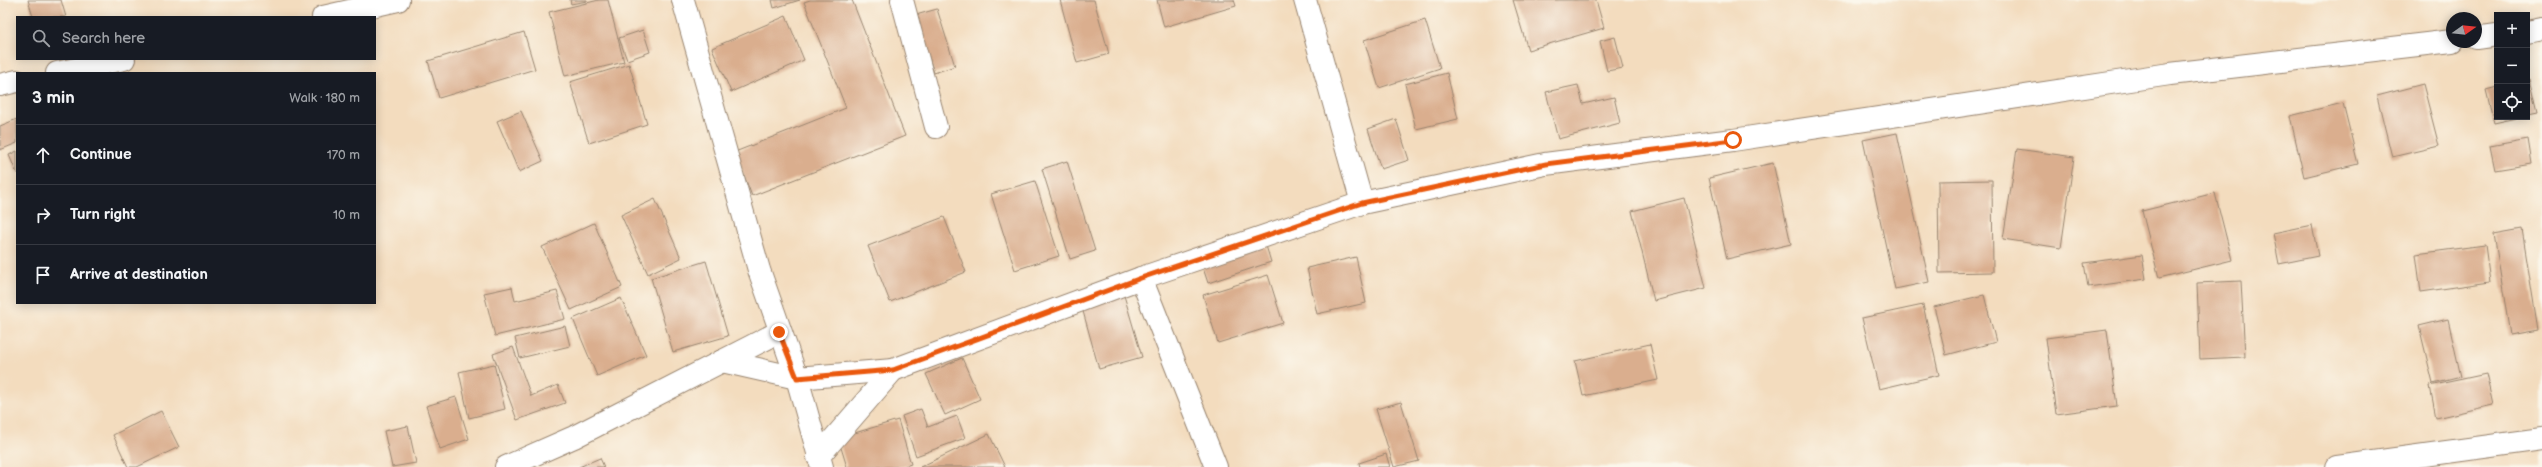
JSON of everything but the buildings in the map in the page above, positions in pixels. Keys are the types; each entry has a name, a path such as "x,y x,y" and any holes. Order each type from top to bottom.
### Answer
{"street":[{"path":"330,10 398,0"},
{"path":"683,0 759,270 779,332 797,378 820,462"},
{"path":"902,0 936,127"},
{"path":"1305,0 1362,203"},
{"path":"2530,32 2542,30"},
{"path":"2482,37 2494,35"},
{"path":"722,361 797,378 893,370 1141,278 1362,203 1546,164 1733,140 2170,74 2446,42"},
{"path":"62,72 119,60"},
{"path":"0,85 16,82"},
{"path":"1141,278 1216,467"},
{"path":"506,467 574,437 779,332"},
{"path":"820,462 893,370"},
{"path":"2337,467 2542,438"}],"route":[{"path":"779,332 797,378 893,370 1141,278 1362,203 1546,164 1733,140"}]}
